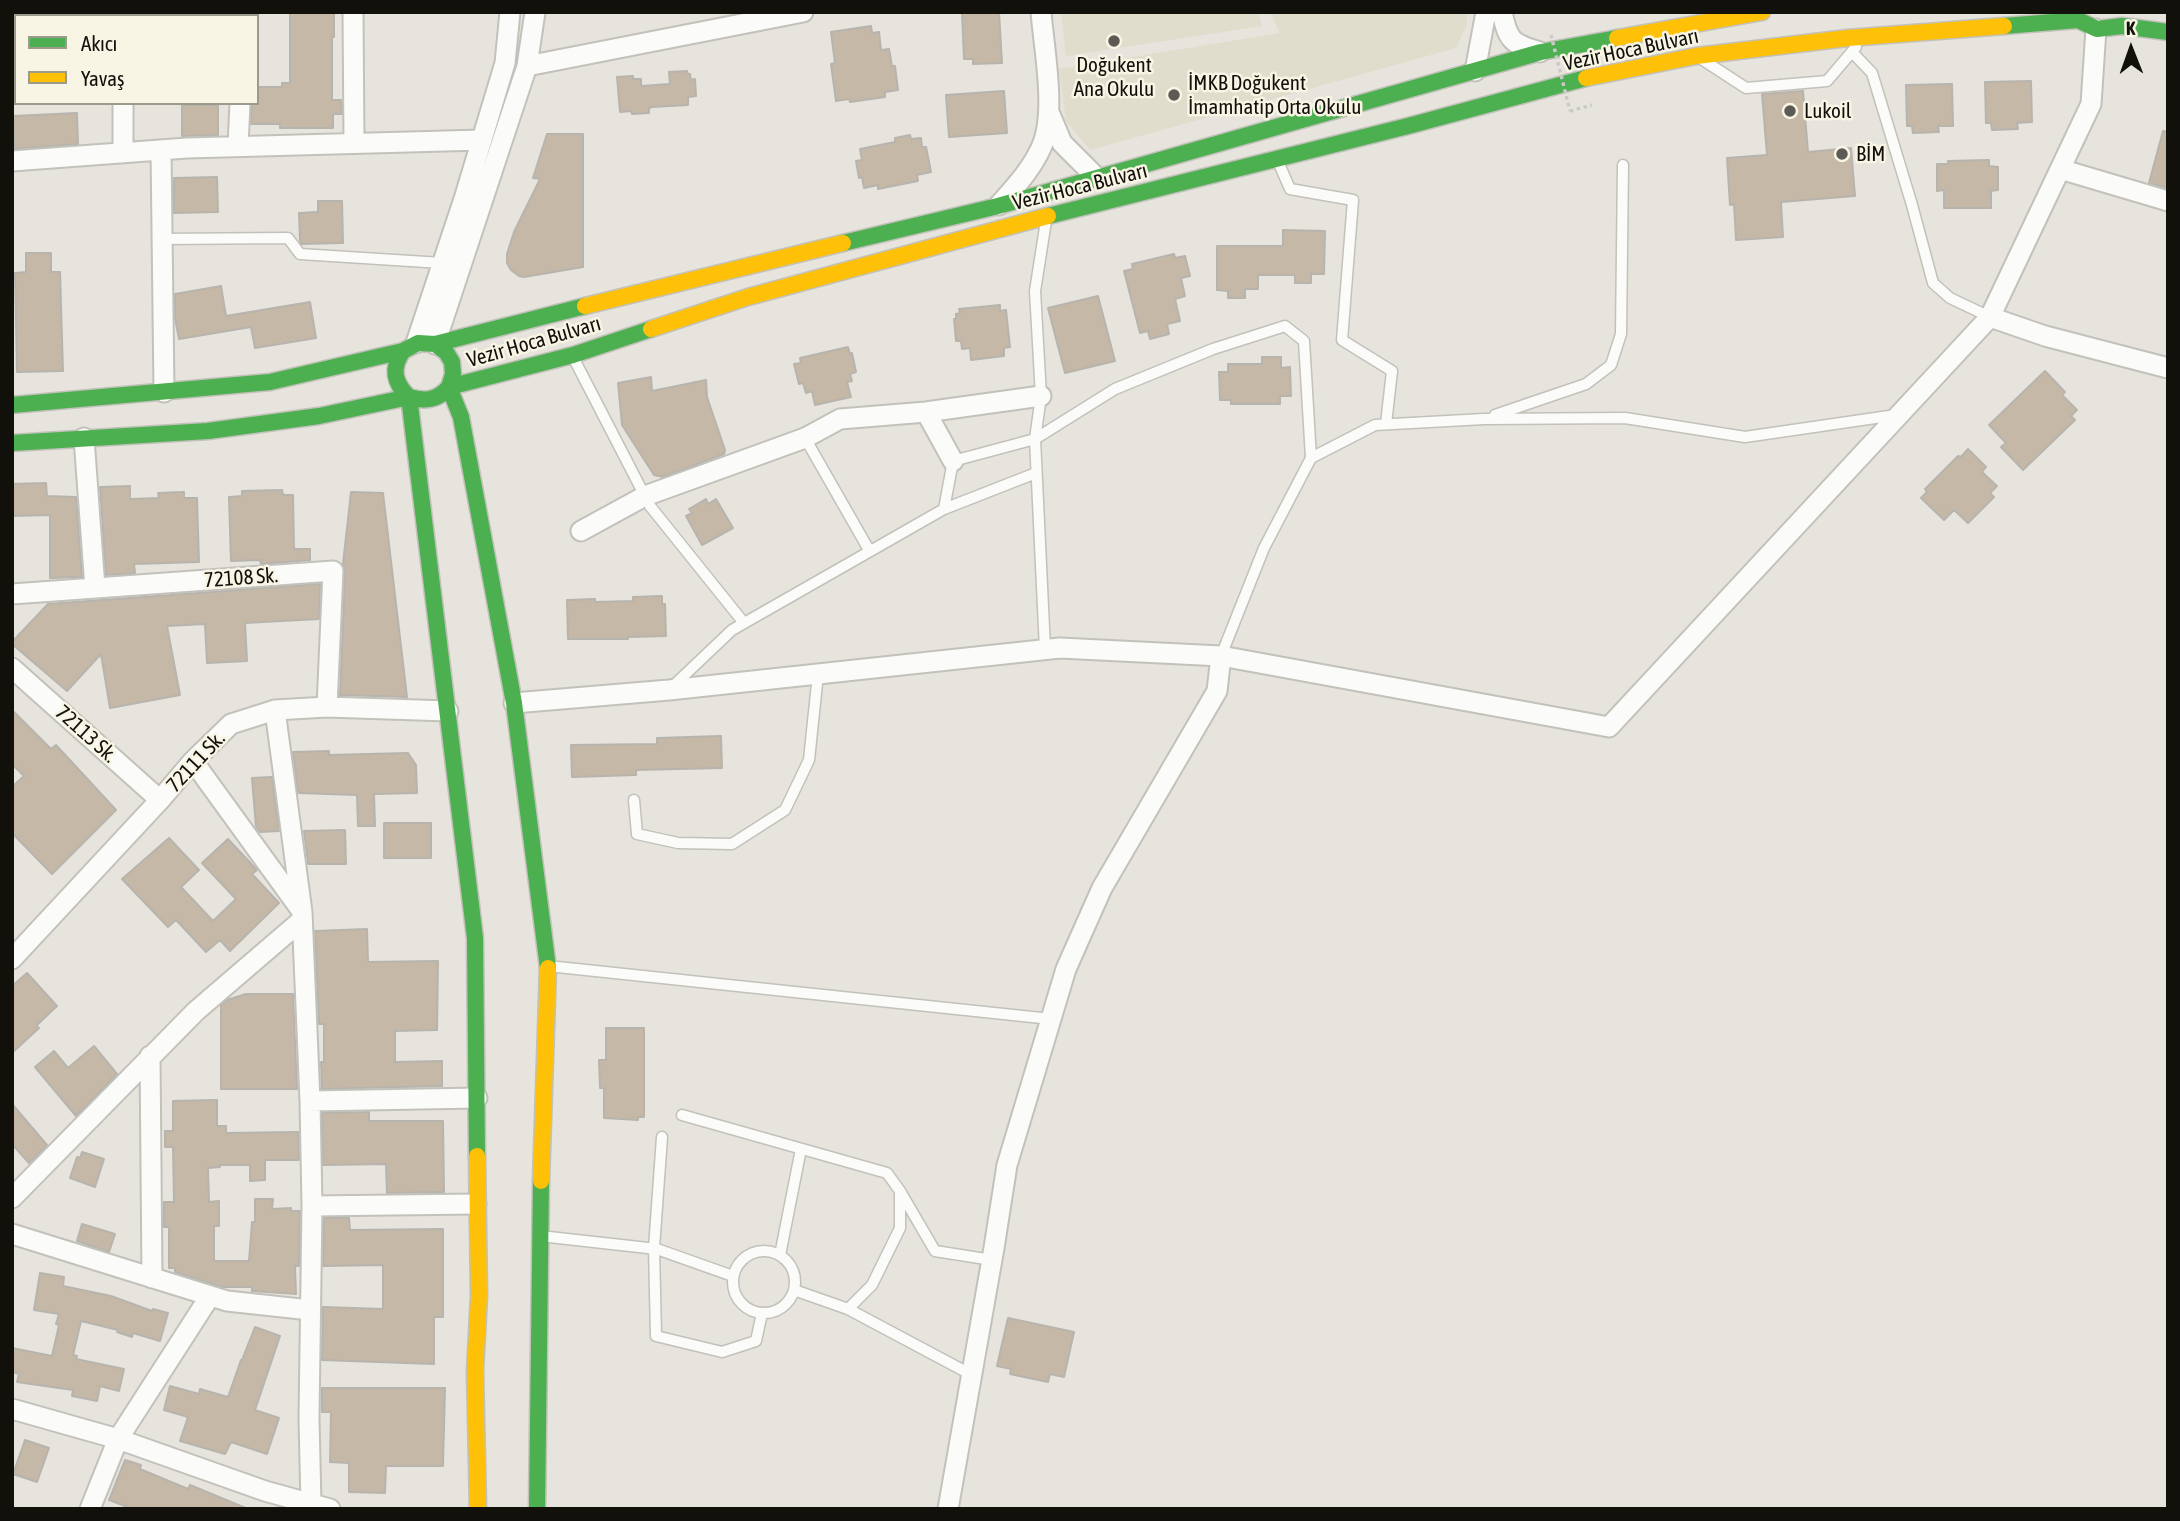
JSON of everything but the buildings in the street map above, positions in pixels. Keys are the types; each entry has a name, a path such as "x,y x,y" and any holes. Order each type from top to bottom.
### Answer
{"main road":[{"name":"Vezir Hoca Bulvarı","path":"12,405 270,382 998,206 1541,52 1762,12"},
{"path":"2116,26 2130,12"},
{"name":"Vezir Hoca Bulvarı","path":"12,443 208,430 319,416 409,397 428,401 437,398 449,387 573,355 748,297 1046,217 1408,127 1578,80 1696,56 2075,16 2096,29"},
{"path":"2096,29 2116,26 2168,33"},
{"path":"478,1509 475,1371 479,1296 475,938 409,397 396,383 394,373 396,363 418,346 444,349 454,365 454,375 449,387 461,417 514,703 548,966 539,1236 537,1509"}],"street":[{"path":"353,12 354,143"},
{"path":"418,346 505,64 510,12"},
{"path":"418,346 527,66 535,12"},
{"path":"527,66 803,12"},
{"path":"998,206 1026,174 1042,147 1049,112 1041,12"},
{"path":"1475,71 1486,12"},
{"path":"1502,12 1507,34 1512,40 1518,46 1541,52"},
{"path":"514,703 668,690 1060,648 1221,656 1609,727 1990,317 2091,104 2096,29"},
{"path":"122,153 123,105"},
{"path":"238,146 240,105"},
{"path":"1049,112 1062,143 1097,178"},
{"path":"12,161 238,146 482,140"},
{"path":"161,150 164,392"},
{"path":"2060,169 2168,201"},
{"path":"1990,317 2045,337 2168,368"},
{"path":"581,531 645,496 805,438 840,419 926,412 1041,396"},
{"path":"926,412 953,461"},
{"path":"83,438 95,588"},
{"name":"72108 Sk.","path":"12,594 333,571 327,707"},
{"path":"948,1509 1007,1165 1066,969 1102,888 1217,691 1221,656"},
{"name":"72113 Sk.","path":"12,668 160,800"},
{"name":"72111 Sk.","path":"12,959 193,761 231,724 275,710 327,707 448,711"},
{"path":"12,1409 118,1439 265,1500 321,1507 310,1310 310,1101 302,916 275,710"},
{"path":"193,761 302,916"},
{"path":"12,1198 196,1011 302,916"},
{"path":"150,1056 152,1278"},
{"path":"310,1101 477,1098"},
{"path":"312,1206 477,1204"},
{"path":"12,1234 227,1301 310,1310"},
{"path":"90,1509 118,1439 209,1296"}],"lane":[{"path":"1696,56 1746,88 1827,81 1866,37"},
{"path":"1852,52 1872,73 1933,283 1950,298 1990,317"},
{"path":"1277,159 1290,189 1353,200 1342,340 1392,371 1386,424"},
{"path":"1484,419 1586,384 1611,365 1621,334 1623,166"},
{"path":"1045,649 1035,439 1041,396 1035,292 1046,217"},
{"path":"162,239 288,238 300,254 442,263"},
{"path":"944,509 953,461 1035,439 1115,389 1213,349 1284,326 1304,341 1311,458 1264,548 1221,656"},
{"path":"573,355 650,506 744,623"},
{"path":"1311,458 1375,425 1386,424 1484,419 1625,418 1745,437 1900,414"},
{"path":"805,438 869,550"},
{"path":"668,690 732,630 944,509 1036,474"},
{"path":"634,800 637,834 678,843 732,844 785,810 808,760 818,674"},
{"path":"548,966 1051,1019"},
{"path":"682,1115 887,1173 935,1251 992,1260"},
{"path":"662,1138 654,1248 656,1336 722,1352 756,1341 762,1313"},
{"path":"780,1255 801,1149"},
{"path":"848,1309 872,1285 900,1228 900,1191"},
{"path":"539,1236 654,1248 733,1276"},
{"path":"771,1251 780,1255 793,1270 794,1290 782,1307 772,1312 752,1311 736,1297 733,1276 742,1259 751,1253 771,1251"},
{"path":"794,1290 848,1309 972,1375"}],"path":[{"path":"1551,34 1570,111 1592,105"}],"shaded area":[{"name":"Doğukent Ana Okulu","path":"1061,12 1258,12 1262,26 1066,56"},
{"name":"İMKB Doğukent İmamhatip Orta Okulu","path":"1270,12 1467,12 1467,24 1456,48 1090,150 1066,121 1059,69 1280,33"}],"traffic: fast":[{"path":"2004,26 2078,20 2097,29 2122,26 2168,32"},
{"path":"843,243 998,206 1541,52 1617,38"},
{"path":"1048,216 1408,126 1586,78"},
{"path":"12,405 270,382 403,351 418,343 435,344 585,306"},
{"path":"12,443 208,431 319,416 409,397 431,399 449,387 573,355 651,329"},
{"path":"435,344 446,352 452,362 453,374 449,387 461,417 514,703 548,968"},
{"path":"403,351 397,363 396,375 397,381 409,397 475,938 477,1156"},
{"path":"537,1509 541,1181"}],"traffic: slow":[{"path":"1617,38 1762,12"},
{"path":"1586,78 1696,56 1848,38 2004,26"},
{"path":"651,329 748,297 1048,216"},
{"path":"585,306 843,243"},
{"path":"541,1181 548,968"},
{"path":"477,1156 479,1296 475,1371 478,1509"}],"place":[{"name":"Doğukent Ana Okulu","path":"1114,41"},
{"name":"İMKB Doğukent İmamhatip Orta Okulu","path":"1174,95"},
{"name":"Lukoil","path":"1790,111"},
{"name":"BİM","path":"1842,154"}]}
